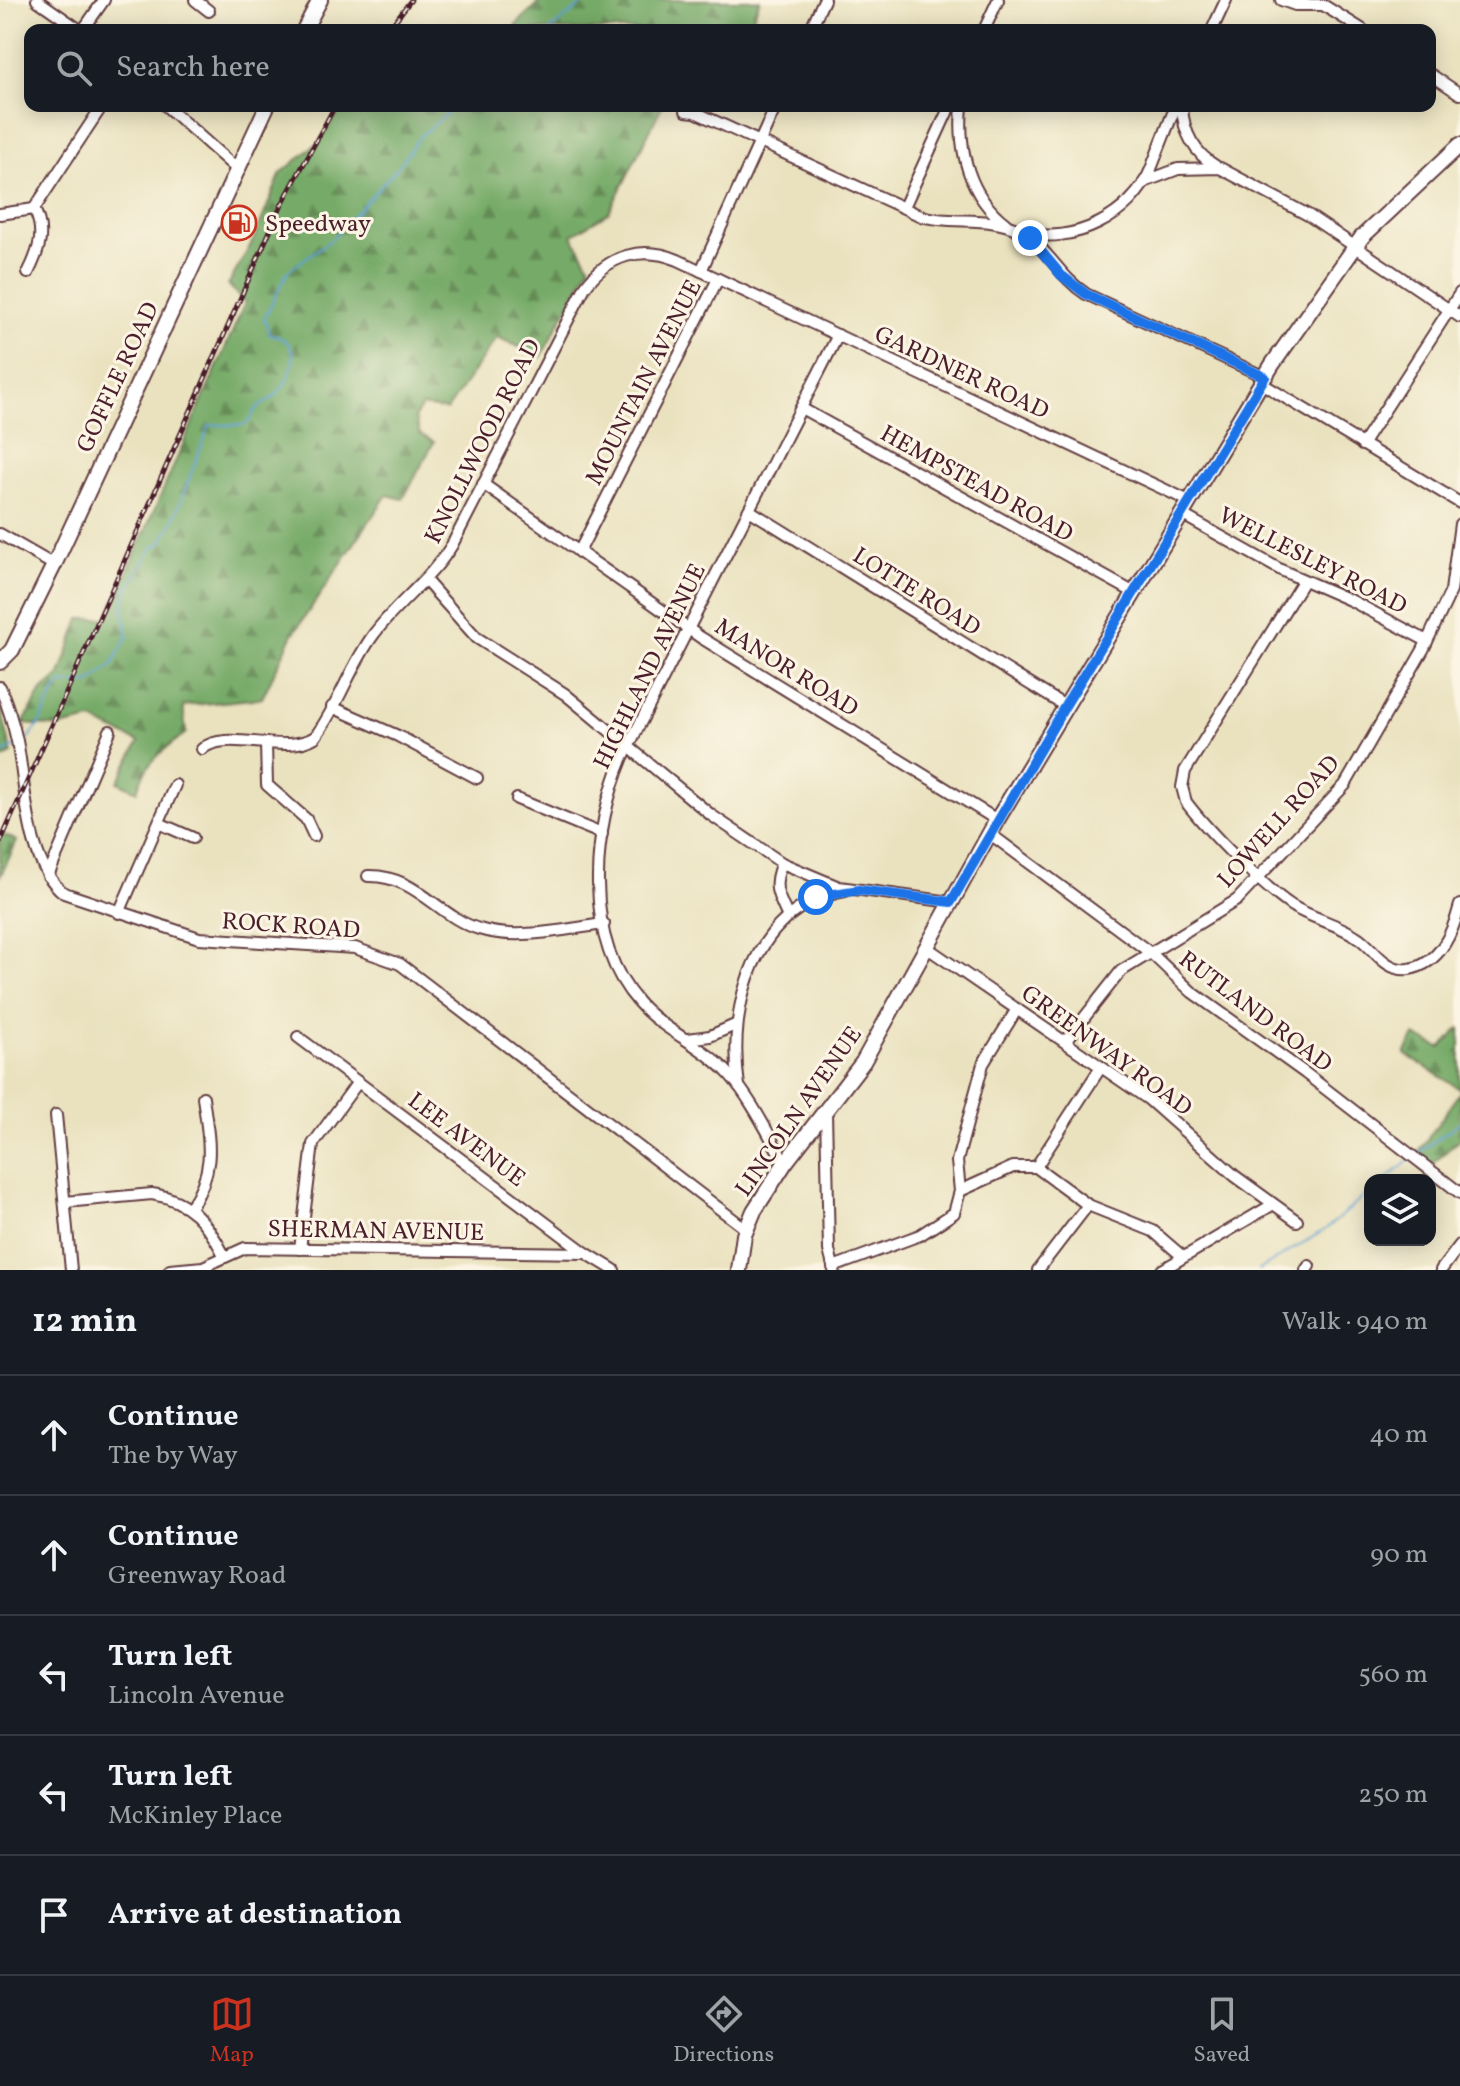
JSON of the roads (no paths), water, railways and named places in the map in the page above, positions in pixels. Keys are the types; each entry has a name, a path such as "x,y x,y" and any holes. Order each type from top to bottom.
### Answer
{"main road":[{"path":"307,24 320,0"},
{"name":"GOFFLE ROAD","path":"0,662 12,650 54,565 264,112"},
{"name":"LINCOLN AVENUE","path":"739,1270 746,1229 785,1163 863,1062 993,827 1263,380 1353,248 1460,145"}],"street":[{"path":"37,0 73,24"},
{"path":"86,24 104,0"},
{"path":"195,0 209,11"},
{"path":"813,24 824,0"},
{"path":"987,24 998,0"},
{"path":"1215,24 1226,0"},
{"path":"1281,0 1295,5 1323,5 1353,24"},
{"path":"1436,78 1460,94"},
{"path":"0,214 34,209 98,112"},
{"path":"173,112 239,171"},
{"path":"695,112 921,216 947,222 990,221 1050,237 1087,229 1116,211 1142,183 1176,112"},
{"name":"MOUNTAIN AVENUE","path":"579,552 718,279 701,271 773,112"},
{"path":"904,207 947,112"},
{"path":"961,112 960,128 967,170 992,211 1030,238 1061,275 1086,294 1263,380 1362,445 1460,503"},
{"path":"1180,112 1193,145 1220,168 1286,201 1460,317"},
{"path":"1142,183 1178,169 1220,168"},
{"path":"28,273 39,250 41,222 34,209"},
{"name":"KNOLLWOOD ROAD","path":"202,749 218,742 266,743 312,739 375,633 425,580 452,545 570,314 596,273 621,257 642,252 667,255 701,271"},
{"name":"GARDNER ROAD","path":"718,279 838,335 1185,508"},
{"path":"1362,445 1460,293"},
{"name":"HIGHLAND AVENUE","path":"785,1163 739,1086 717,1062 654,1017 628,989 610,952 604,924 599,888 602,834 611,787 628,747 838,335"},
{"name":"HEMPSTEAD ROAD","path":"801,408 1133,592"},
{"name":"MANOR ROAD","path":"483,484 688,629 993,827"},
{"name":"WELLESLEY ROAD","path":"1185,508 1303,581 1352,601 1427,641"},
{"name":"LOTTE ROAD","path":"749,510 1065,706"},
{"name":"LOWELL ROAD","path":"1065,1042 1121,971 1237,900 1345,785 1456,584 1460,524"},
{"path":"0,534 54,565"},
{"path":"425,580 477,638 565,694 711,815 782,863 822,882 951,902"},
{"path":"1303,581 1185,771 1183,794 1192,809 1291,905 1358,937 1381,960 1400,969 1421,965 1448,942 1460,905"},
{"path":"0,687 19,751 37,853 48,876"},
{"path":"332,707 398,736 477,778"},
{"path":"48,876 110,731"},
{"path":"266,743 267,785 306,819 314,836"},
{"path":"119,913 175,785"},
{"path":"517,799 602,834"},
{"path":"159,823 193,838"},
{"name":"RUTLAND ROAD","path":"993,827 1152,954 1192,992 1347,1104 1460,1193"},
{"path":"782,863 775,879 775,891 787,915"},
{"name":"ROCK ROAD","path":"48,876 71,897 199,938 355,948 391,959 746,1229"},
{"path":"368,876 389,877 406,885 481,930 545,931 604,924"},
{"path":"739,1086 735,1025 755,963 787,915 816,897 859,890"},
{"name":"GREENWAY ROAD","path":"926,947 1148,1099 1272,1205 1297,1221"},
{"path":"826,1111 829,1250 834,1269 935,1228 954,1213 960,1191 957,1161 983,1064 1017,1009"},
{"path":"688,1039 710,1036 735,1025"},
{"name":"LEE AVENUE","path":"298,1037 586,1253 614,1270"},
{"path":"1036,1167 1101,1067"},
{"path":"300,1249 311,1148 358,1082"},
{"path":"190,1208 204,1185 210,1164 203,1097"},
{"path":"56,1115 71,1270"},
{"path":"960,1191 1013,1167 1036,1167 1088,1205 1153,1231 1182,1256"},
{"path":"65,1202 152,1194 190,1208 208,1227 224,1255"},
{"path":"1038,1270 1088,1205"},
{"path":"1162,1270 1272,1205"},
{"path":"1441,1270 1460,1245"},
{"name":"SHERMAN AVENUE","path":"170,1270 208,1268 224,1255 245,1248 586,1253"}],"waterway":[{"path":"558,24 588,0"},
{"path":"21,743 35,731 61,684 90,683 112,665 128,636 123,607 127,590 154,546 160,545 172,524 209,426 246,424 257,408 276,395 289,376 292,350 281,338 270,334 264,319 288,271 332,239 398,167 420,136 450,112"},
{"path":"0,756 15,746"},
{"path":"1416,1155 1460,1122"},
{"path":"1392,1174 1411,1159"},
{"path":"1259,1270 1326,1229 1364,1197"}],"railway":[{"path":"393,24 411,0"},
{"path":"0,843 281,206 332,112"}],"place":[{"name":"Speedway","path":"239,223"}]}
